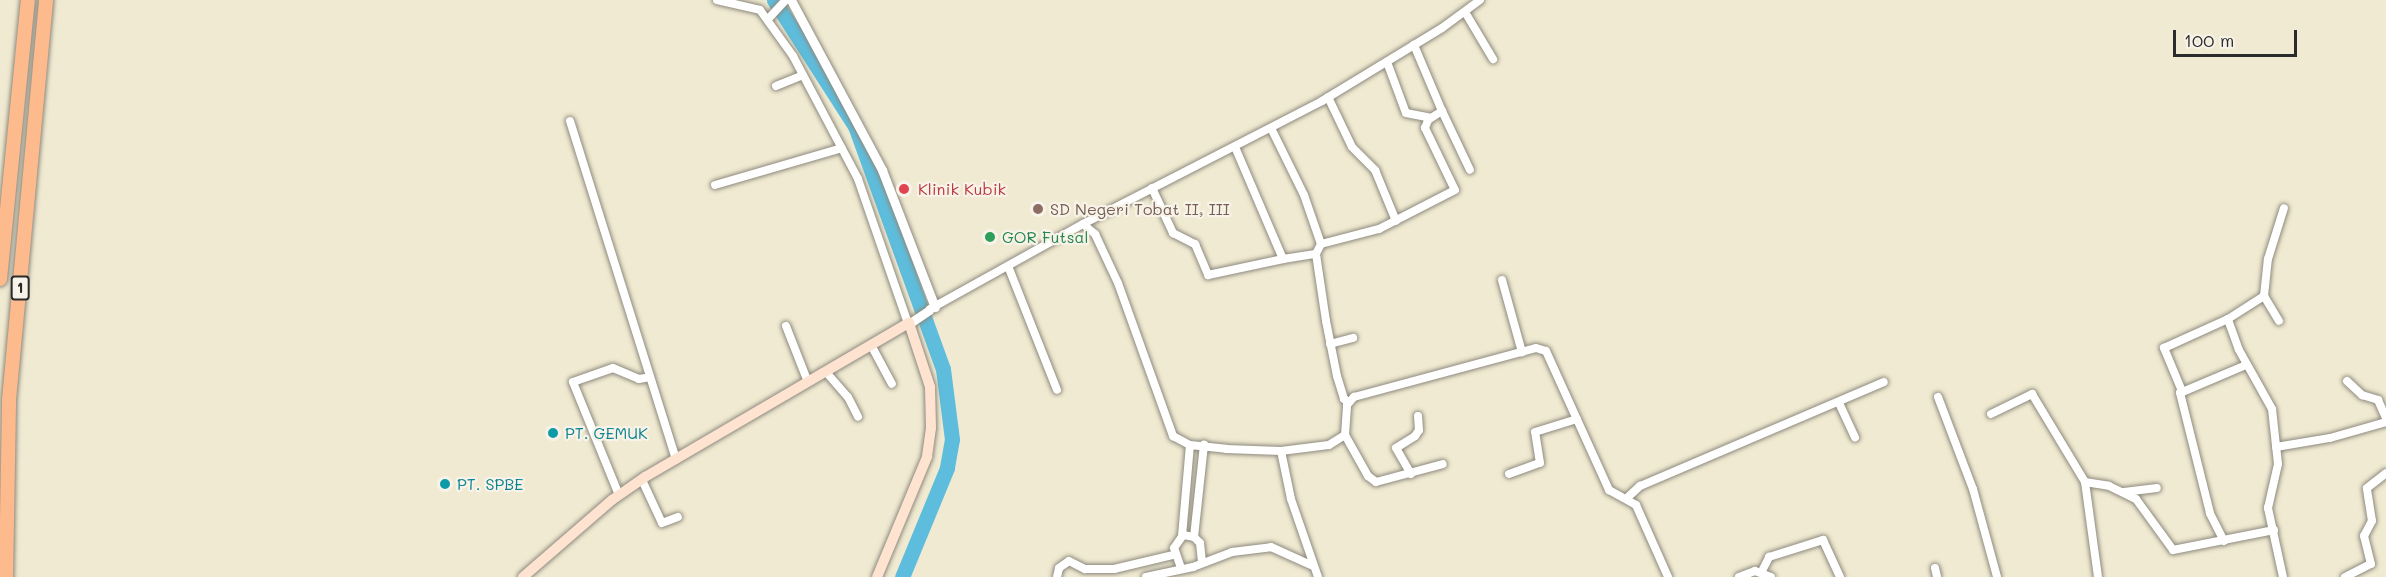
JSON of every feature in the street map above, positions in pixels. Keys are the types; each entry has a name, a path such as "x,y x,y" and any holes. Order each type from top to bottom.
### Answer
{"highway":[{"name":"1","path":"0,279 28,0"},
{"name":"1","path":"6,577 9,400 46,0"}],"main road":[{"path":"523,577 619,495 910,322 930,387 932,428 927,458 877,577"}],"street":[{"path":"717,0 754,7 771,16 858,179 910,322 1083,224 1328,97 1414,45 1480,0"},
{"path":"771,16 786,0"},
{"path":"792,0 882,170 932,308"},
{"path":"1465,12 1493,59"},
{"path":"1414,45 1470,170"},
{"path":"1387,62 1406,113 1431,118"},
{"path":"776,86 803,75"},
{"path":"1328,97 1352,147 1374,170 1396,222"},
{"path":"1321,244 1396,222 1455,190 1425,128 1431,118 1442,111"},
{"path":"570,121 676,460"},
{"path":"1271,128 1304,195 1321,244 1316,254 1330,344 1344,399 1349,402"},
{"path":"1235,147 1283,259"},
{"path":"715,185 842,148"},
{"path":"1152,188 1173,233 1195,244 1208,275 1316,254"},
{"path":"2279,321 2264,296 2268,259 2284,208"},
{"path":"1083,224 1095,234 1118,283 1173,436 1190,445 1281,451 1329,445 1345,435"},
{"path":"1008,266 1057,390"},
{"path":"1502,280 1522,352"},
{"path":"2224,541 2210,513 2194,455 2182,390 2164,348 2228,319 2264,296"},
{"path":"2228,319 2246,365 2272,409 2278,464 2268,508 2283,577"},
{"path":"786,326 808,382"},
{"path":"1330,344 1353,338"},
{"path":"871,345 892,384"},
{"path":"1443,464 1411,474 1372,480 1345,435 1349,402 1359,395 1536,348 1546,351 1609,490 1614,495 1627,498 1636,505 1668,577"},
{"path":"2182,390 2246,365"},
{"path":"619,495 573,382 613,368 639,379 650,377"},
{"path":"826,372 848,397 858,417"},
{"path":"2276,447 2330,438 2385,416 2378,400 2362,394 2347,381"},
{"path":"1627,498 1640,486 1884,382"},
{"path":"1991,414 2032,394 2085,482 2098,577"},
{"path":"1938,397 1973,489 1997,577"},
{"path":"1839,403 1855,438"},
{"path":"1411,474 1396,448 1415,436 1418,416"},
{"path":"1509,474 1539,463 1535,432 1576,419"},
{"path":"1181,568 1173,555 1175,542 1182,536 1190,445"},
{"path":"1194,537 1204,445"},
{"path":"1281,451 1311,565 1318,577"},
{"path":"2345,577 2371,564 2364,536 2372,521 2367,488 2386,473"},
{"path":"642,480 662,523 678,518"},
{"path":"2085,482 2124,492 2136,499 2173,550 2274,530"},
{"path":"2124,492 2157,488"},
{"path":"1182,536 1194,537 1200,543 1202,562"},
{"path":"1739,577 1762,571 1770,557 1823,540 1840,577"},
{"path":"1146,577 1232,552 1271,547 1311,565"},
{"path":"1057,577 1059,568 1070,561 1086,573 1173,555"},
{"path":"1935,568 1937,577"},
{"path":"1762,571 1771,577"}],"waterway":[{"path":"774,0 855,126 943,369 952,439 947,468 902,577"}],"place":[{"name":"Klinik Kubik","path":"904,189"},
{"name":"SD Negeri Tobat II, III","path":"1038,209"},
{"name":"GOR Futsal","path":"990,237"},
{"name":"PT. GEMUK","path":"553,433"},
{"name":"PT. SPBE","path":"445,484"}]}
